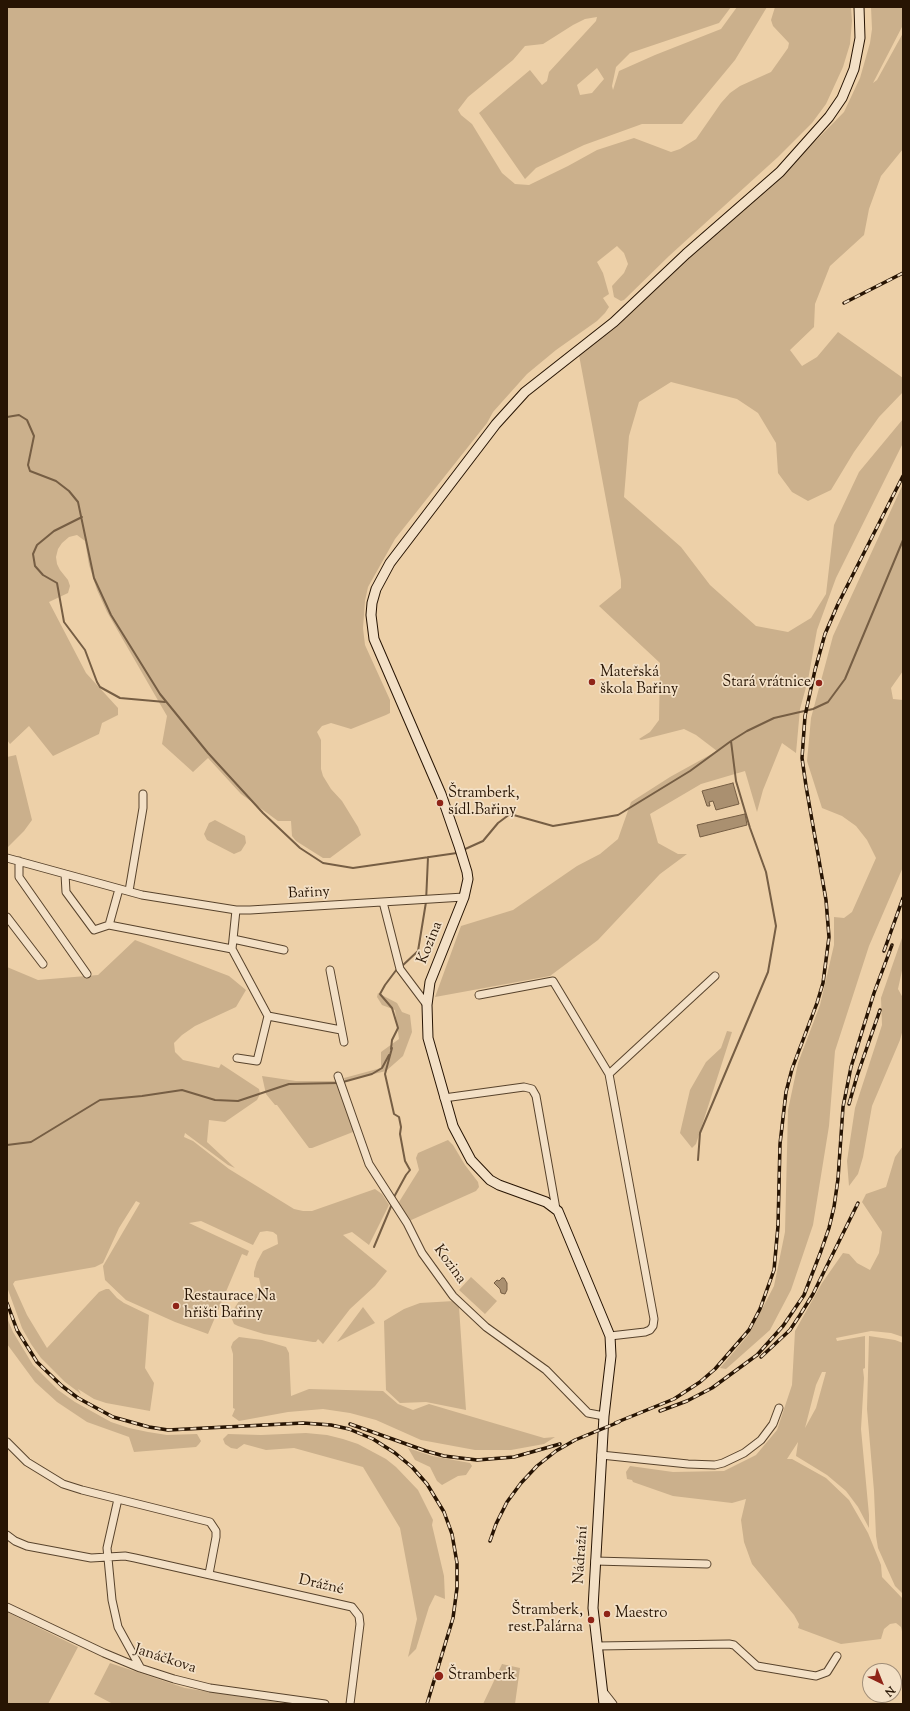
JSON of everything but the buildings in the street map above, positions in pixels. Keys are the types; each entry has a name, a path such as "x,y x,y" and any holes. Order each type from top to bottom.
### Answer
{"main road":[{"name":"Kozina","path":"556,1209 546,1202 499,1185 482,1173 471,1160 461,1144 453,1126 444,1098 428,1038 427,1005 430,982 464,897 468,879 460,846 440,794 374,639 371,609 377,585 390,563 496,424 525,392 614,322 686,254 780,172 813,137 842,98 854,69 860,38 859,7"},
{"path":"556,1209 563,1222 610,1336 611,1356 604,1416"},
{"name":"Nádražní","path":"604,1416 593,1608 604,1704"}],"street":[{"path":"129,891 143,808 143,794"},
{"name":"Bařiny","path":"7,858 119,889 162,898 236,910 383,902 421,898 464,897"},
{"path":"19,861 19,877 87,974"},
{"path":"65,874 66,892 94,930 109,925 232,949"},
{"path":"109,925 119,889"},
{"path":"383,902 400,969 427,1005"},
{"path":"236,910 232,949 268,1016 257,1061 237,1058"},
{"path":"7,917 43,964"},
{"path":"233,939 284,950"},
{"path":"330,970 344,1042"},
{"path":"609,1074 715,976"},
{"path":"479,995 553,981 609,1074 654,1319 653,1326 650,1330 645,1332 610,1336"},
{"path":"268,1016 341,1030"},
{"name":"Kozina","path":"338,1076 363,1150 374,1173 407,1223 422,1253 453,1296 486,1327 546,1370 588,1413 604,1416"},
{"path":"444,1098 524,1087 532,1089 536,1096 556,1209"},
{"path":"601,1455 688,1464 723,1463 744,1453 761,1440 773,1424 779,1408"},
{"path":"7,1442 28,1462 52,1478 82,1490 210,1522 216,1530 216,1537 209,1574"},
{"path":"118,1499 108,1540 108,1569 115,1616 125,1641 140,1668"},
{"name":"Drážné","path":"7,1535 15,1541 27,1546 91,1558 124,1556 340,1603 352,1607 356,1610 359,1616 360,1624 350,1704"},
{"name":"Drážné","path":"7,1540 15,1541"},
{"path":"595,1561 707,1564"},
{"name":"Janáčkova","path":"7,1607 140,1668 188,1683 210,1688 325,1704"},
{"path":"597,1646 729,1644 734,1645 757,1666 816,1676 827,1672 837,1656"},
{"path":"602,1690 613,1704"}],"shaded area":[{"path":"7,7 731,7 719,23 630,53 616,67 612,86 613,90 619,71 721,29 737,7 767,7 735,60 682,124 642,124 584,145 536,168 525,179 479,113 530,70 542,85 547,81 549,72 596,21 597,17 585,19 573,25 543,44 525,46 513,60 468,97 458,110 461,115 472,124 502,173 515,184 529,185 597,150 634,138 671,152 680,149 696,139 721,103 730,93 740,86 771,72 788,48 789,43 773,26 771,20 775,7 851,7 852,21 850,44 843,67 826,104 812,123 778,157 669,256 624,300 621,301 614,297 612,286 624,273 628,264 624,253 617,246 597,262 603,273 609,294 603,298 609,307 605,313 597,321 556,350 527,374 493,412 487,423 395,539 368,587 365,601 363,628 365,645 390,700 390,713 351,729 331,723 322,726 317,732 321,740 321,769 323,776 331,789 342,801 358,827 361,835 330,858 323,858 296,841 292,836 291,821 278,821 241,794 208,758 193,772 162,744 167,716 107,612 97,590 89,565 85,541 77,535 69,537 62,543 58,549 56,557 57,564 68,580 70,586 68,593 49,602 86,673 118,708 118,715 102,723 99,734 53,756 29,726 10,744 7,740","holes":["597,68 604,79 592,93 580,95 577,85"]},
{"path":"871,7 903,7 903,25 873,83 877,80 903,33 903,149 881,176 869,209 864,235 830,266 815,304 814,327 790,350 802,366 817,357 838,332 903,378 903,392 879,417 854,452 831,490 808,501 792,492 778,473 776,443 758,413 737,399 671,382 639,402 629,436 624,497 681,547 710,585 756,626 788,632 811,618 826,594 834,525 859,472 903,419 903,443 836,578 817,630 808,680 800,709 796,753 782,743 763,790 757,812 745,771 701,784 650,814 658,843 678,854 687,854 660,874 598,940 550,976 435,997 461,926 513,910 577,866 600,854 618,839 631,802 670,777 717,751 696,735 684,729 641,740 639,739 650,732 659,720 660,663 599,606 621,588 621,580 579,355 618,326 692,254 783,174 844,112 860,78 870,43 872,29"},
{"path":"903,484 903,671 891,688 893,699 903,700 903,867 869,946 835,1051 829,1126 813,1225 791,1290 770,1330 726,1369 720,1368 749,1334 774,1286 785,1232 788,1110 798,1063 820,1005 834,945 834,917 844,918 852,912 876,858 867,840 856,826 842,816 822,808 807,761 811,718 833,636"},
{"path":"16,755 32,820 24,831 7,848 7,757"},
{"path":"733,783 739,804 716,810 713,801 709,802 710,806 707,806 702,791"},
{"path":"745,814 747,825 700,837 697,825"},
{"path":"215,820 245,836 246,843 241,851 234,854 207,840 204,834 209,823"},
{"path":"903,935 903,966 898,989 903,998 903,1029 900,1040 872,1106 863,1157 858,1174 849,1186 847,1161 855,1108 882,1025 881,998"},
{"path":"135,940 229,976 246,990 236,1007 195,1026 174,1043 175,1052 183,1060 219,1068 221,1064 259,1089 260,1094 257,1100 225,1122 209,1120 207,1142 235,1168 228,1165 185,1133 184,1137 193,1141 229,1169 294,1209 312,1211 375,1189 382,1194 389,1205 369,1245 352,1232 343,1235 387,1271 375,1286 350,1309 323,1344 318,1339 316,1342 313,1342 264,1334 234,1324 231,1317 232,1312 239,1301 247,1296 259,1293 261,1287 259,1278 254,1277 254,1272 263,1251 278,1244 277,1235 273,1232 260,1232 253,1245 201,1221 189,1223 249,1251 247,1256 242,1254 208,1334 175,1322 126,1300 105,1280 103,1266 140,1203 136,1201 119,1228 103,1263 95,1267 15,1281 13,1284 27,1315 47,1348 99,1292 106,1289 109,1289 124,1303 149,1315 145,1368 154,1383 150,1411 106,1403 94,1399 78,1389 81,1394 65,1382 41,1358 31,1344 22,1328 7,1287 7,967 38,980 98,975"},
{"path":"378,993 397,1003 402,1012 410,1015 412,1032 403,1056 386,1071 345,1081 344,1078 381,1068 381,1052 399,1039 395,1010 382,1005 377,997"},
{"path":"727,1031 732,1032 696,1144 692,1148 680,1133 690,1090 706,1062 721,1048"},
{"path":"262,1076 296,1081 337,1081 354,1129 353,1132 309,1148 277,1105 275,1105 266,1094"},
{"path":"448,1140 478,1182 479,1187 476,1191 409,1221 399,1202 419,1170 416,1158 418,1153"},
{"path":"903,1146 903,1337 891,1333 871,1331 836,1338 837,1341 865,1336 865,1368 863,1369 864,1378 861,1429 869,1528 858,1507 846,1491 827,1475 796,1456 798,1442 787,1459 792,1459 826,1478 849,1500 868,1533 881,1565 882,1577 903,1599 903,1636 901,1627 896,1623 890,1624 884,1629 881,1639 841,1644 798,1628 799,1624 794,1615 752,1564 744,1542 741,1520 746,1499 732,1503 673,1496 627,1479 626,1472 630,1466 673,1472 724,1471 756,1455 777,1430 792,1385 795,1331 822,1283 843,1253 849,1254 857,1263 870,1270 879,1253 882,1232 862,1202 866,1194 886,1187 895,1157","holes":["822,1372 826,1372 816,1408 805,1428 816,1385"]},
{"path":"471,1277 497,1301 485,1314 459,1290"},
{"path":"504,1278 507,1283 507,1290 505,1294 501,1293 500,1289 494,1283"},
{"path":"454,1301 459,1307 466,1410 426,1402 400,1403 386,1390 384,1321 404,1309 420,1303"},
{"path":"363,1307 375,1323 337,1342"},
{"path":"7,1318 13,1332 33,1365 58,1390 75,1402 111,1422 129,1428 167,1435 197,1434 201,1441 196,1447 134,1452 129,1437 87,1422 57,1402 35,1382 7,1344"},
{"path":"869,1336 895,1340 903,1343 903,1594 895,1586 878,1548 876,1536 867,1409"},
{"path":"239,1337 262,1340 286,1347 289,1353 291,1396 309,1389 383,1391 398,1404 413,1410 429,1404 544,1438 555,1437 544,1444 511,1450 475,1450 421,1440 376,1420 350,1413 323,1409 288,1412 239,1421 232,1416 235,1409 233,1408 233,1354 231,1347 233,1342"},
{"path":"306,1433 327,1435 343,1439 358,1444 386,1459 396,1467 418,1490 433,1520 432,1525 444,1576 445,1599 435,1595 429,1607 416,1649 408,1657 417,1619 400,1528 363,1467 294,1448 266,1450 244,1444 237,1449 231,1448 225,1444 223,1439 228,1434 261,1435"},
{"path":"408,1448 432,1456 470,1463 472,1466 466,1475 458,1476 442,1485 437,1481 430,1467 415,1460"},
{"path":"7,1612 78,1647 48,1704 7,1704"},
{"path":"110,1663 185,1688 289,1704 113,1704 94,1694"},
{"path":"502,1664 520,1668 515,1704 483,1704"}],"waterway":[{"path":"7,417 19,415 27,420 34,436 28,465 30,471 56,481 69,491 78,502 94,578 111,615 160,694 208,753 263,813 300,848 323,863 353,868 457,853"},
{"path":"82,517 54,531 37,545 33,554 35,566 43,575 57,583 64,622 85,650 100,687 120,698 165,702"},
{"path":"463,850 483,841 498,823 510,814 553,826 618,815 690,771 747,731 774,718 813,709 828,702 845,679 903,540"},
{"path":"698,1160 700,1133 768,972 776,926 766,872 750,828 736,781 731,741"},
{"path":"402,966 418,951 426,902 428,857"},
{"path":"391,1049 392,1040 398,1028 392,1008 380,994 397,969"},
{"path":"392,1048 385,1074 394,1114 399,1117 401,1127 400,1134 405,1161 410,1170 394,1197"},
{"path":"343,1082 372,1074 382,1068 389,1055"},
{"path":"7,1145 31,1142 100,1100 182,1090 215,1100 238,1101 289,1084 338,1083"},
{"path":"374,1247 392,1204"}],"railway":[{"path":"844,303 903,273"},
{"path":"615,1423 674,1399 700,1382 715,1369 749,1330 760,1309 774,1270 778,1226 780,1144 786,1092 792,1069 823,983 829,937 826,900 802,758 805,716 825,634 838,604 903,476"},
{"path":"884,951 903,898"},
{"path":"660,1411 687,1401 712,1388 757,1355 783,1326 804,1295 829,1228 834,1207 838,1179 843,1107 851,1067 874,993 892,945"},
{"path":"849,1104 880,1010"},
{"path":"761,1357 790,1330 800,1315 813,1294 858,1203"},
{"path":"7,1303 17,1330 37,1362 62,1386 78,1398 113,1417 149,1427 168,1430 303,1423 331,1425 349,1429 373,1439 395,1453 412,1467 427,1484 444,1512 452,1534 457,1563 457,1588 453,1618 427,1704"},
{"path":"490,1541 496,1524 507,1502 521,1483 537,1466 556,1451 575,1440 619,1422"},
{"path":"350,1424 426,1451 444,1456 477,1460 514,1457 560,1444"}],"place":[{"name":"Mateřská škola Bařiny","path":"592,682"},
{"name":"Stará vrátnice","path":"819,683"},
{"name":"Štramberk, sídl.Bařiny","path":"440,803"},
{"name":"Restaurace Na hřišti Bařiny","path":"176,1306"},
{"name":"Maestro","path":"607,1614"},
{"name":"Štramberk, rest.Palárna","path":"591,1620"},
{"name":"Štramberk","path":"439,1676"}]}
